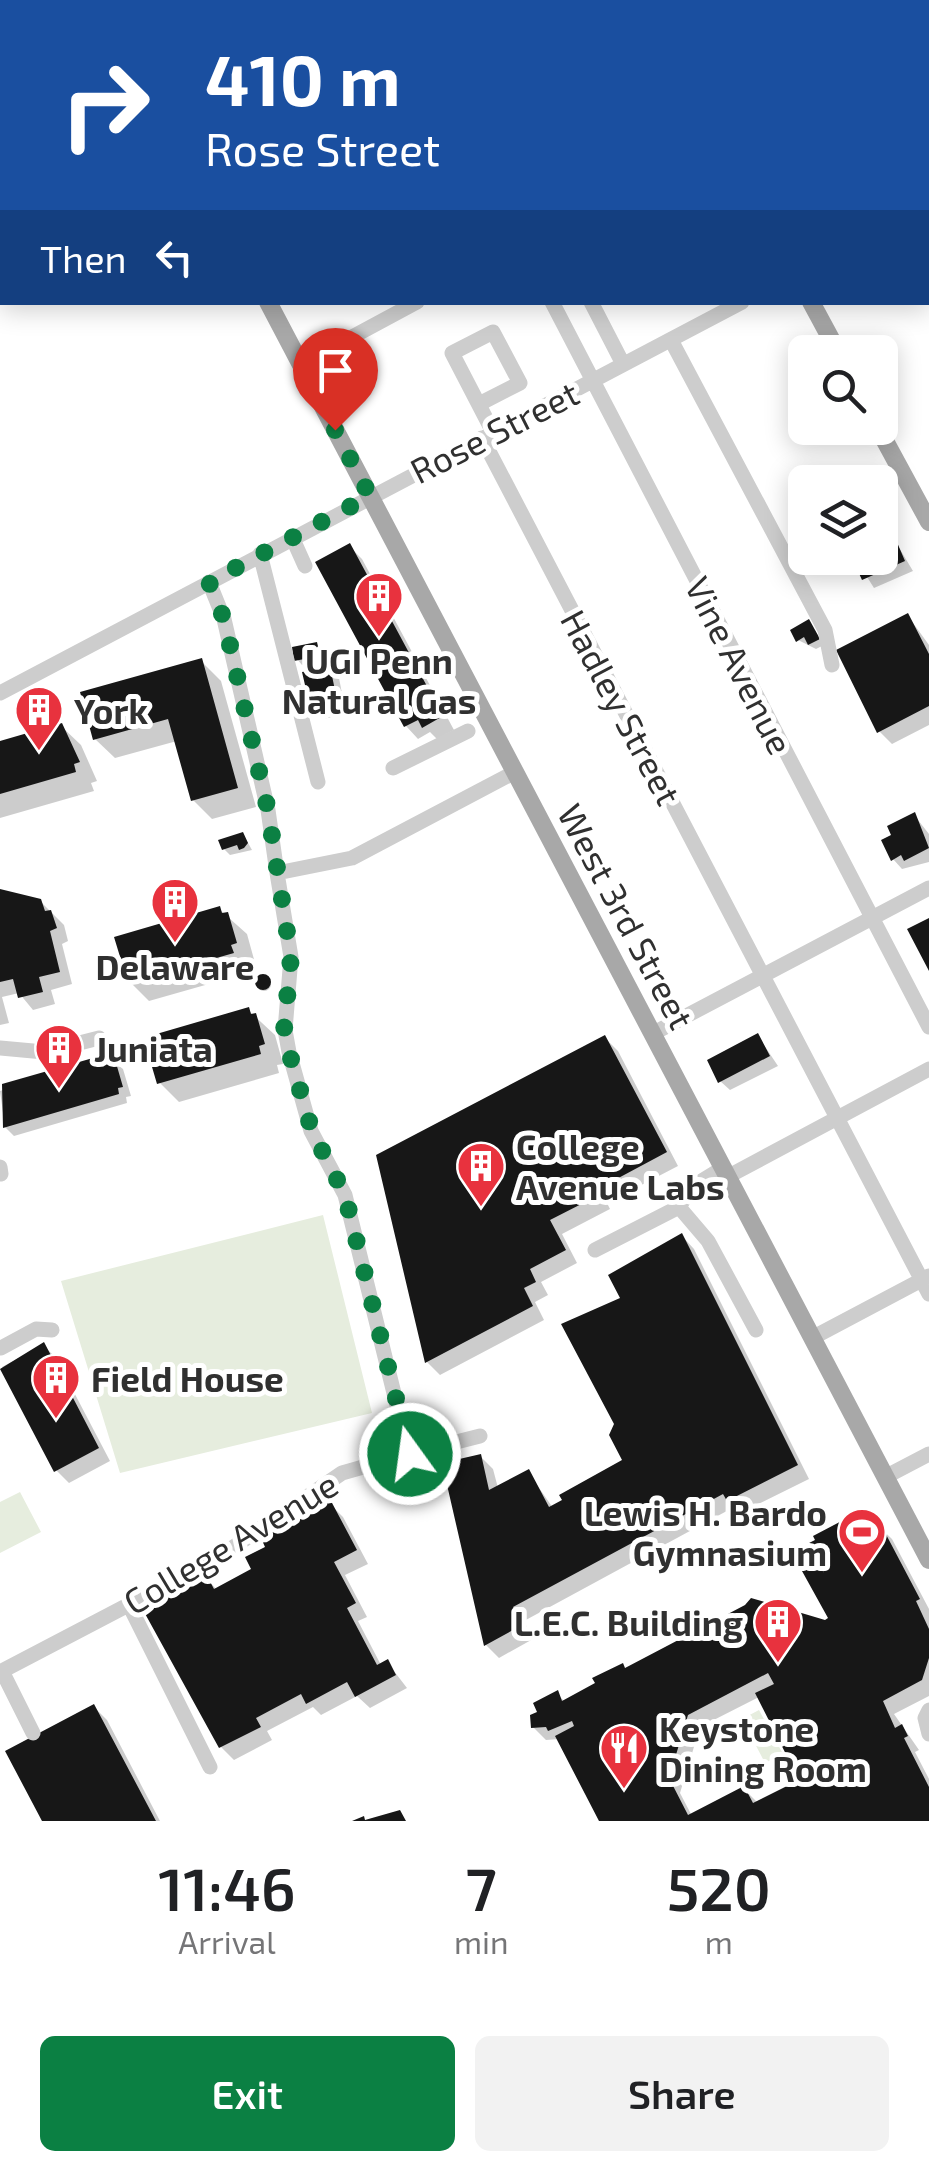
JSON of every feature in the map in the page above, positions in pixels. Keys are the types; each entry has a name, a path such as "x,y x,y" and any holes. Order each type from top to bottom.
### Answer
{"main road":[{"name":"West 3rd Street","path":"273,305 300,364 929,1560"},
{"path":"813,305 829,335"},
{"path":"887,445 929,522"}],"street":[{"path":"300,364 411,305"},
{"name":"Vine Avenue","path":"554,305 928,1024"},
{"path":"593,305 623,364"},
{"name":"Rose Street","path":"0,693 734,305"},
{"name":"Hadley Street","path":"479,404 520,383 494,332 452,353 479,404 487,435 762,976 926,1283"},
{"path":"671,340 826,630 832,665"},
{"path":"292,538 305,566"},
{"path":"260,554 318,782"},
{"path":"209,582 233,657 268,810 291,957 284,1030 289,1052 312,1131 345,1195 410,1454"},
{"path":"393,768 468,731"},
{"path":"277,873 337,864 515,772"},
{"path":"652,1034 929,888"},
{"path":"0,1048 44,1052 99,1038"},
{"path":"594,1250 679,1206 692,1187 838,1119 929,1069"},
{"path":"679,1206 708,1241 756,1330"},
{"path":"812,1338 926,1283"},
{"path":"2,1350 36,1329 52,1330"},
{"name":"College Avenue","path":"1,1671 216,1559 342,1473 480,1436"},
{"path":"885,1477 929,1454"},
{"path":"129,1605 210,1767"},
{"path":"1,1671 34,1733"},
{"path":"929,1710 925,1718 929,1734"}],"green space":[{"path":"323,1215 372,1413 120,1473 61,1281"},
{"path":"20,1492 41,1532 0,1553 0,1502"},
{"path":"759,1710 783,1754 765,1763 742,1719"}],"building":[{"name":"UGI Penn Natural Gas","path":"350,543 443,716 422,728 418,720 404,727 315,562"},
{"path":"898,545 905,561 898,564"},
{"path":"908,613 929,654 929,706 877,733 836,650"},
{"path":"809,619 820,639 808,645 804,637 796,642 790,630"},
{"path":"317,642 320,656 294,661 292,647"},
{"path":"202,658 238,788 191,801 168,719 93,740 80,692"},
{"path":"330,666 338,705 311,711 302,672"},
{"name":"York","path":"62,723 80,762 74,764 76,772 0,794 0,741"},
{"path":"915,812 929,848 904,861 901,855 891,861 881,840 891,835 887,826"},
{"path":"243,832 248,843 244,848 239,850 237,845 222,850 218,840"},
{"path":"0,889 41,899 45,911 51,910 57,928 50,931 60,972 39,977 43,992 18,998 13,979 0,982"},
{"name":"Delaware","path":"220,906 222,913 228,912 237,943 231,945 234,953 128,983 114,937"},
{"path":"929,918 929,971 907,929"},
{"path":"263,974 271,982 263,990 255,982"},
{"path":"249,1007 251,1014 256,1013 265,1044 259,1046 261,1054 157,1084 145,1043 155,1040 153,1035"},
{"path":"758,1033 770,1056 718,1083 707,1060"},
{"name":"College Avenue Labs","path":"605,1035 667,1152 596,1190 599,1195 550,1220 566,1250 530,1269 536,1282 524,1288 533,1306 425,1363 376,1155"},
{"name":"Juniata","path":"107,1054 108,1058 114,1056 123,1087 118,1088 119,1094 3,1128 2,1084"},
{"path":"682,1233 798,1465 727,1501 723,1494 513,1607 522,1625 484,1646 442,1463 481,1454 489,1490 529,1469 549,1507 562,1500 559,1495 622,1460 609,1435 614,1424 561,1324 620,1298 608,1275"},
{"name":"Field House","path":"44,1342 99,1448 54,1472 0,1369"},
{"path":"331,1501 357,1550 334,1562 356,1603 347,1608 377,1665 388,1659 396,1675 355,1697 347,1682 306,1704 301,1694 256,1718 261,1727 219,1748 143,1610 207,1576 214,1589 251,1569 245,1557 265,1547 261,1538"},
{"name":"L.E.C. Building","path":"870,1514 876,1525 880,1523 920,1599 916,1601 929,1629 929,1658 922,1680 883,1701 895,1728 902,1724 908,1736 904,1738 929,1787 929,1821 599,1821 555,1736 574,1726 572,1721 548,1731 546,1727 531,1728 530,1715 537,1712 533,1703 558,1690 562,1701 595,1683 592,1678 623,1663 625,1668 745,1605 751,1598 825,1620 828,1618 797,1562 812,1554 824,1573 809,1543 815,1540 813,1536 853,1515 861,1529 858,1520","holes":["768,1673 774,1684 755,1693 799,1780 753,1803 744,1786 688,1815 669,1778 688,1715"]},
{"path":"94,1704 156,1821 42,1821 5,1751"},
{"path":"400,1810 406,1821 352,1821 364,1816 365,1820"}],"place":[{"name":"UGI Penn Natural Gas","path":"379,638"},
{"name":"York","path":"39,752"},
{"name":"Delaware","path":"175,944"},
{"name":"Juniata","path":"59,1090"},
{"name":"College Avenue Labs","path":"481,1208"},
{"name":"Field House","path":"56,1420"},
{"name":"Lewis H. Bardo Gymnasium","path":"862,1574"},
{"name":"L.E.C. Building","path":"778,1664"},
{"name":"Keystone Dining Room","path":"624,1790"}],"route":[{"path":"335,430 370,496 209,582 224,619 268,810 291,957 284,1030 289,1052 312,1131 345,1195 410,1454"}]}
